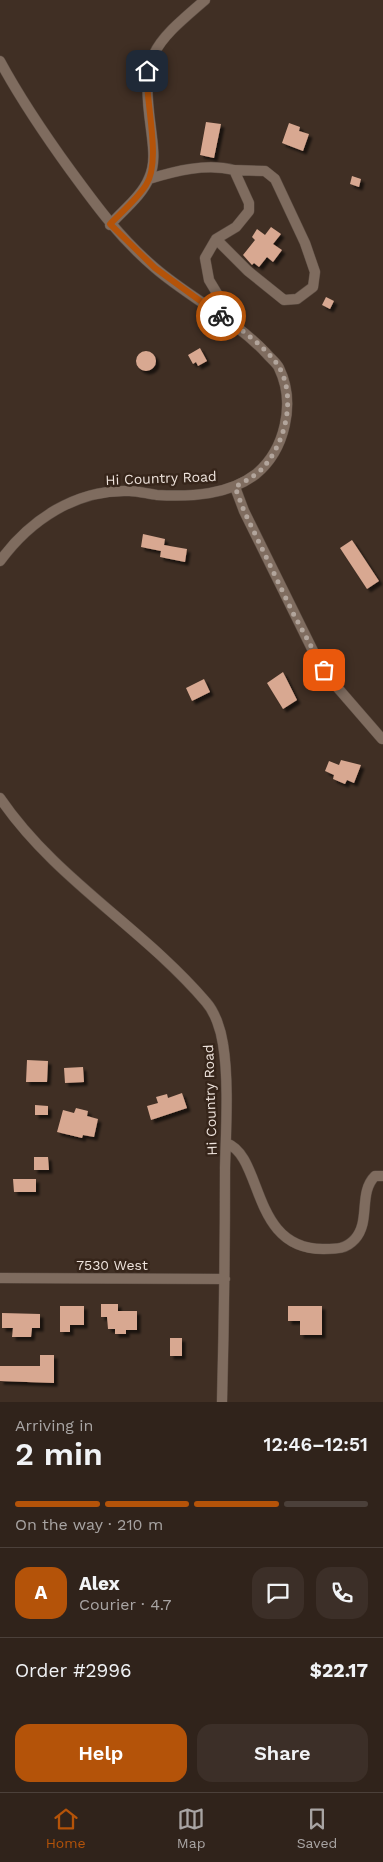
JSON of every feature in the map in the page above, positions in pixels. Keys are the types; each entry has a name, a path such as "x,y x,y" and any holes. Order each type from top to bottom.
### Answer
{"street":[{"path":"110,224 149,179 153,156 146,85 151,56 170,29 205,0"},
{"name":"Hi Country Road","path":"0,60 35,121 110,224 155,268 229,321 256,343 279,367 286,387 288,406 284,429 262,469 235,487 197,494 158,495 129,491 84,497 48,514 22,535 0,561"},
{"path":"149,179 169,173 202,168 265,171 275,179 310,258 315,272 313,287 297,299 284,300 248,271 216,239"},
{"path":"229,321 224,305 209,280 205,258 216,239 236,227 249,211 249,203 234,170"},
{"path":"235,487 244,511 318,660 330,679 382,739"},
{"name":"Hi Country Road","path":"0,798 20,827 79,886 142,938 207,1004 220,1031 223,1046 226,1144 222,1402"},
{"path":"226,1144 234,1146 243,1156 257,1194 278,1230 296,1244 315,1249 338,1249 347,1246 355,1239 361,1231 368,1183 374,1176 383,1176"},
{"name":"7530 West","path":"0,1278 224,1279"}],"building":[{"path":"206,122 221,124 214,158 200,155"},
{"path":"289,123 300,127 299,131 309,134 303,151 282,143"},
{"path":"352,176 361,179 359,187 350,184"},
{"path":"271,227 281,234 273,244 282,250 273,262 267,257 259,267 254,263 252,265 243,255 255,240 252,237 257,229 265,235"},
{"path":"326,297 334,301 330,309 322,305"},
{"path":"200,348 207,361 198,366 196,362 193,364 188,355"},
{"path":"142,351 150,351 156,357 156,365 150,371 142,371 136,365 136,357"},
{"path":"143,534 165,539 164,545 187,549 185,562 160,557 161,551 141,547"},
{"path":"352,540 379,581 367,589 340,548"},
{"path":"283,672 297,700 283,709 267,683"},
{"path":"204,679 210,692 192,701 186,688"},
{"path":"341,760 361,765 354,783 347,780 345,784 333,779 334,775 325,771 329,761 339,765"},
{"path":"27,1060 48,1061 47,1082 26,1082"},
{"path":"83,1067 84,1082 65,1083 64,1068"},
{"path":"182,1093 187,1108 151,1120 147,1106 158,1103 156,1097 167,1094 168,1098"},
{"path":"35,1105 48,1106 48,1115 35,1115"},
{"path":"76,1108 88,1111 87,1116 98,1119 94,1137 83,1135 82,1138 57,1132 63,1110 74,1113"},
{"path":"34,1157 48,1157 49,1170 34,1170"},
{"path":"13,1179 36,1179 36,1192 14,1192"},
{"path":"101,1304 118,1304 118,1311 137,1311 137,1330 126,1330 126,1334 115,1334 115,1329 108,1329 107,1317 101,1317"},
{"path":"60,1306 84,1306 84,1325 70,1325 70,1332 60,1332"},
{"path":"288,1306 322,1306 322,1335 300,1335 300,1321 288,1321"},
{"path":"2,1313 40,1314 40,1328 32,1328 31,1337 12,1337 13,1328 2,1328"},
{"path":"170,1338 182,1338 182,1356 170,1356"},
{"path":"40,1355 54,1355 54,1383 0,1381 0,1366 40,1366"}],"way so far":[{"path":"221,316 256,343 279,367 286,387 288,406 284,429 275,448 262,469 235,487 244,511 263,547 293,613 324,670"}],"route":[{"path":"147,71 146,97 152,142 152,172 146,185 110,224 155,268 221,316"}]}
